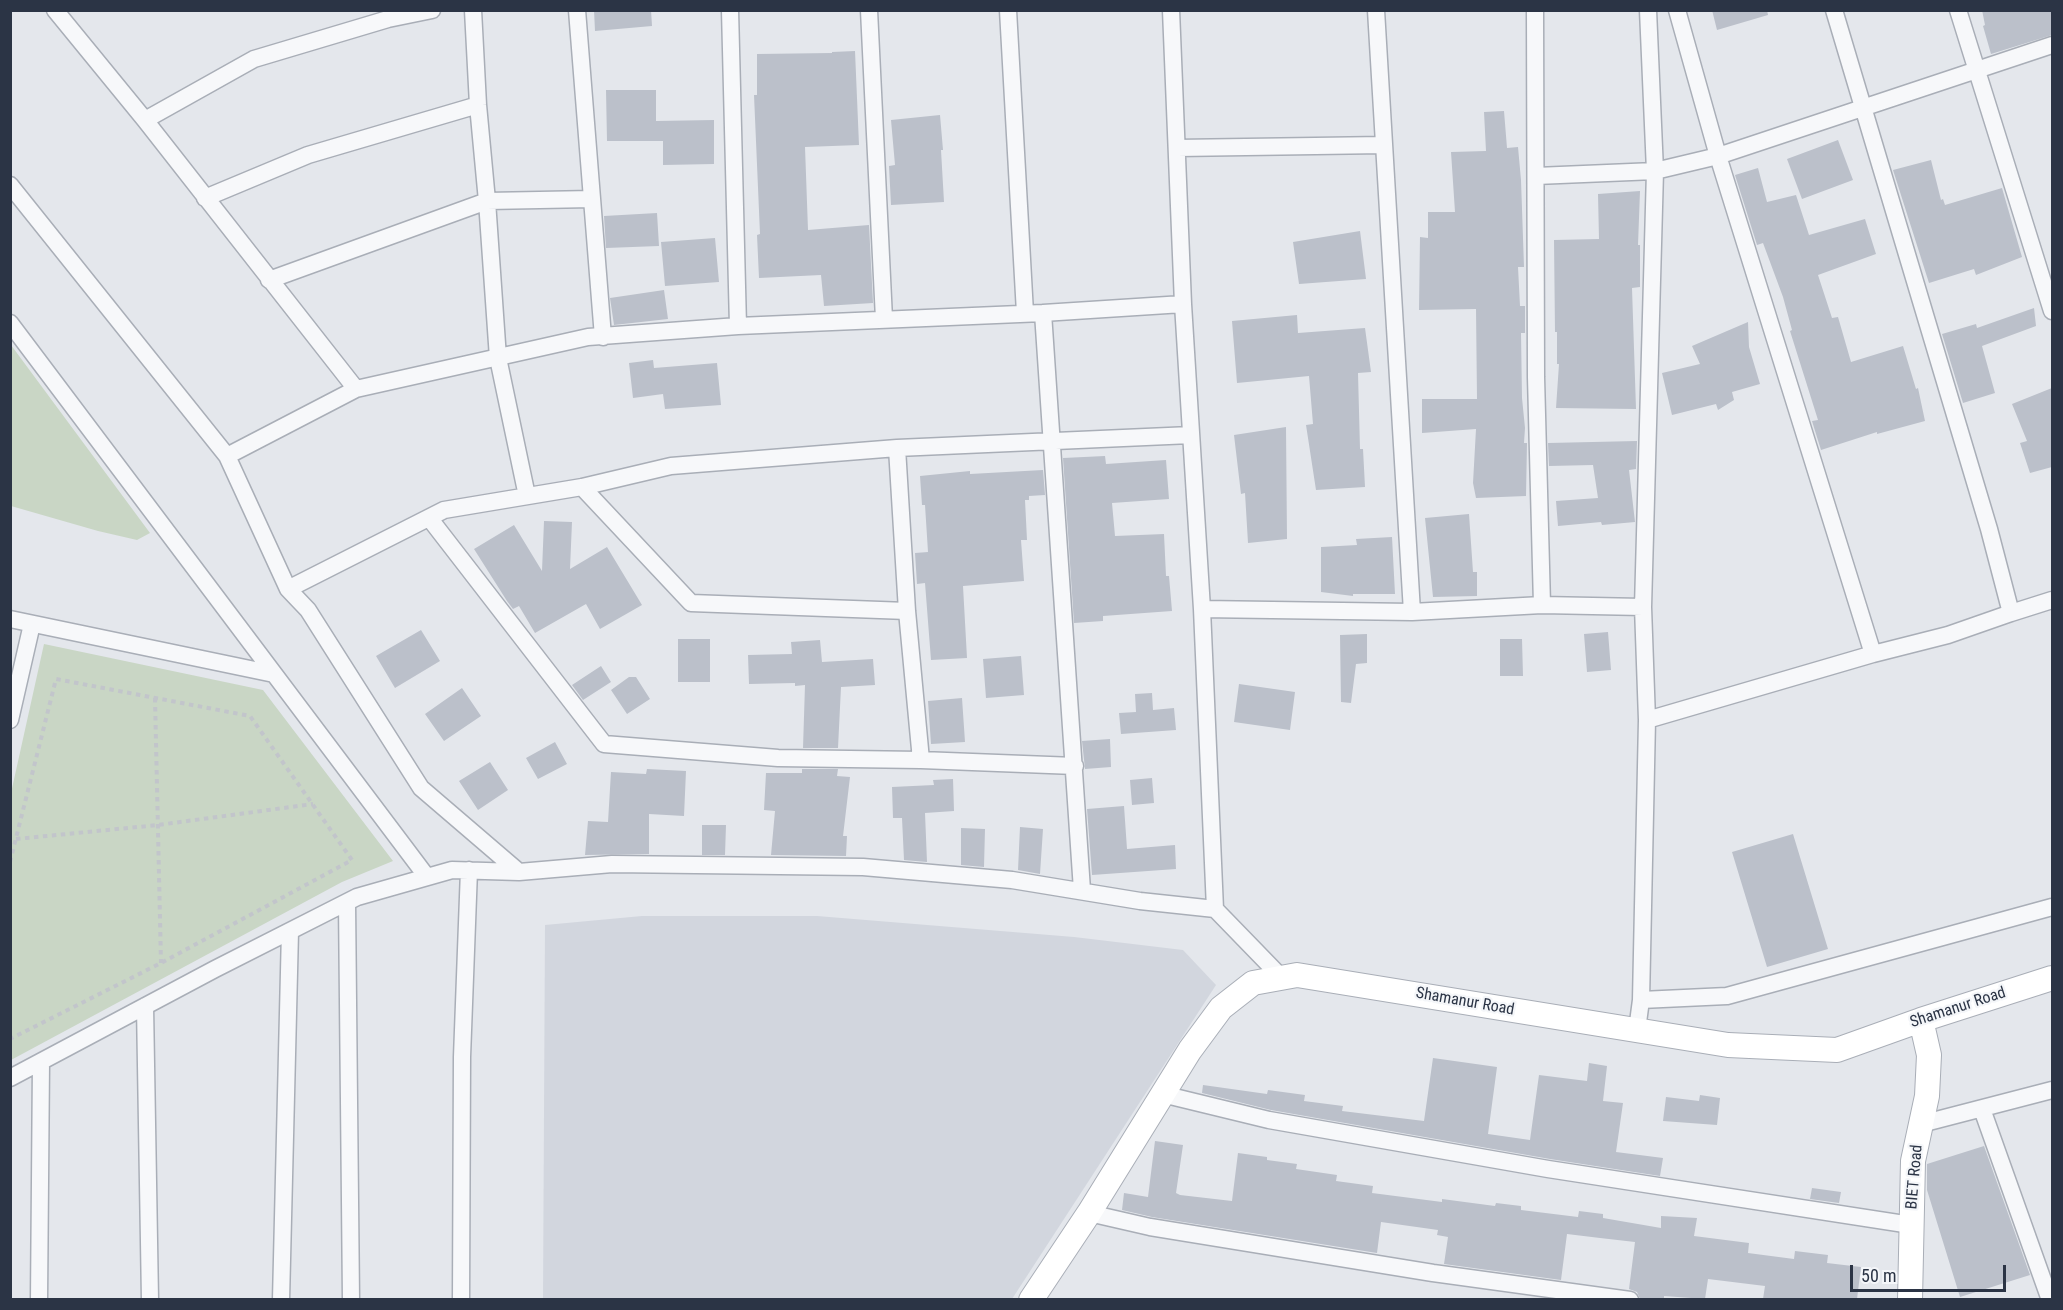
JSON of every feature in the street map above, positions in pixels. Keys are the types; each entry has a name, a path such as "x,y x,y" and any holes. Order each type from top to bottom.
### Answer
{"main road":[{"name":"Shamanur Road","path":"1031,1299 1089,1213 1190,1050 1221,1008 1253,983 1297,975 1728,1045 1837,1050 2052,978"},
{"name":"BIET Road","path":"1910,1299 1913,1161 1927,1096 1929,1055 1921,1020"}],"street":[{"path":"56,10 356,389"},
{"path":"145,120 254,59 388,19 432,10"},
{"path":"473,10 478,105 498,358 527,496"},
{"path":"577,10 603,337"},
{"path":"730,10 738,326"},
{"path":"869,10 884,319"},
{"path":"1008,10 1025,313"},
{"path":"1171,10 1183,304 1202,609 1215,909"},
{"path":"1376,10 1412,612"},
{"path":"1535,10 1536,377 1542,605"},
{"path":"1637,1030 1641,1000 1647,720 1643,607 1656,171 1648,10"},
{"path":"1677,10 1718,156 1873,654"},
{"path":"1834,10 1989,530 2011,613"},
{"path":"1958,10 2052,311"},
{"path":"1536,176 1656,171 1718,156 2052,45"},
{"path":"205,198 308,155 478,105"},
{"path":"1177,148 1384,145"},
{"path":"10,185 227,456 288,589 308,610 421,788 519,872"},
{"path":"269,280 487,201 592,199"},
{"path":"227,456 356,389 588,338 738,326 1043,313 1183,304"},
{"path":"1043,313 1082,890"},
{"path":"10,323 427,877"},
{"path":"288,589 444,510 582,487 671,466 897,448 1191,435"},
{"path":"897,448 907,611 921,760"},
{"path":"582,487 691,603 907,611"},
{"path":"430,519 604,744 778,758 921,760 1075,766"},
{"path":"1647,720 1873,654 1948,635 2052,600"},
{"path":"1202,609 1412,612 1542,605 1643,607"},
{"path":"10,619 274,674"},
{"path":"10,720 32,624"},
{"path":"10,1078 357,897 452,870 519,872 612,864 863,867 1012,880 1140,901 1215,909 1282,978"},
{"path":"460,1299 462,1057 469,870"},
{"path":"347,902 351,1299"},
{"path":"1641,1000 1727,996 2052,907"},
{"path":"281,1299 290,931"},
{"path":"145,1006 150,1299"},
{"path":"39,1299 41,1062"},
{"path":"1921,1124 2052,1090"},
{"path":"1162,1094 1280,1122 1548,1168 1911,1225"},
{"path":"1982,1109 2050,1299"},
{"path":"1089,1213 1150,1227 1433,1273 1630,1299"}],"path":[{"path":"10,862 56,679 250,716 352,860 161,963 10,1039"},
{"path":"155,698 161,963"},
{"path":"16,838 158,825 314,804"}],"shaded area":[{"path":"642,916 817,916 1074,937 1183,950 1216,985 1012,1299 543,1299 545,925"}],"green space":[{"path":"10,345 150,533 137,540 11,506"},
{"path":"44,644 263,690 393,861 342,882 11,1060 11,793"}],"building":[{"path":"594,10 651,10 652,26 595,31"},
{"path":"1712,10 1767,10 1768,15 1717,30"},
{"path":"1982,10 2052,10 2052,35 1991,54 1983,26 1985,25"},
{"path":"855,51 859,145 805,147 808,230 869,225 873,303 824,306 821,275 759,278 757,235 760,234 754,95 757,95 757,54"},
{"path":"606,90 656,90 656,121 714,120 714,164 663,165 663,141 607,141"},
{"path":"1504,111 1507,148 1518,147 1521,180 1524,267 1518,267 1520,306 1525,306 1525,333 1521,333 1524,443 1527,443 1526,496 1476,498 1473,483 1476,429 1422,433 1422,399 1477,399 1476,309 1419,310 1420,237 1428,238 1428,212 1455,212 1451,152 1486,151 1484,112"},
{"path":"940,115 944,202 891,205 889,166 895,165 891,120"},
{"path":"1838,140 1853,180 1802,199 1787,159"},
{"path":"1931,160 1941,200 1943,199 1945,205 2002,188 2022,257 1976,275 1974,269 1929,283 1893,170"},
{"path":"1758,168 1767,202 1796,195 1809,235 1865,219 1876,254 1818,275 1832,318 1838,317 1851,362 1903,346 1916,389 1918,388 1925,421 1877,434 1877,432 1821,450 1812,421 1818,420 1790,331 1792,330 1783,297 1763,243 1757,245 1735,175"},
{"path":"1640,191 1638,245 1640,245 1640,287 1632,288 1636,409 1556,408 1559,364 1557,364 1557,332 1555,332 1554,240 1599,239 1598,194"},
{"path":"657,213 659,246 606,248 604,216"},
{"path":"1360,231 1366,279 1299,284 1293,242"},
{"path":"715,238 719,282 665,286 661,242"},
{"path":"664,290 668,319 614,325 610,298"},
{"path":"2034,308 2036,326 1982,346 1995,393 1963,403 1942,334 1976,324 1977,328"},
{"path":"1297,315 1298,333 1365,328 1371,372 1358,373 1360,449 1363,449 1365,487 1316,490 1306,425 1313,424 1309,376 1237,383 1232,321"},
{"path":"1748,322 1749,347 1760,384 1732,392 1734,400 1718,410 1716,404 1672,415 1662,373 1700,364 1692,346"},
{"path":"653,360 654,368 717,363 721,405 665,409 663,394 633,398 629,363"},
{"path":"2052,388 2052,467 2030,473 2020,443 2027,441 2012,404"},
{"path":"1286,427 1287,539 1248,543 1245,493 1241,494 1234,435"},
{"path":"1637,441 1636,469 1629,470 1635,522 1558,526 1556,501 1598,498 1593,465 1549,466 1548,443"},
{"path":"1105,456 1106,464 1166,460 1169,499 1112,503 1115,536 1164,534 1166,576 1169,576 1172,611 1103,616 1103,621 1074,623 1063,458"},
{"path":"1043,470 1045,495 1029,496 1029,500 1025,500 1027,540 1021,540 1024,581 963,586 967,658 931,660 925,583 917,584 915,553 928,552 925,505 922,505 920,476 970,471 970,474"},
{"path":"1469,514 1473,572 1477,572 1477,596 1433,597 1425,518"},
{"path":"544,521 572,522 570,569 607,547 642,605 600,629 586,604 535,633 519,606 513,609 507,601 474,549 514,525 542,571"},
{"path":"1392,537 1395,594 1353,594 1353,596 1321,592 1321,547 1357,545 1356,539"},
{"path":"421,630 440,661 395,688 376,656"},
{"path":"1608,632 1611,670 1587,672 1584,634"},
{"path":"1367,634 1367,663 1356,664 1351,703 1341,702 1340,635"},
{"path":"678,639 710,639 710,682 678,682"},
{"path":"1500,639 1522,639 1523,676 1500,676"},
{"path":"820,640 822,662 873,659 875,685 841,687 838,748 803,748 805,685 795,686 795,683 749,684 748,655 792,654 791,642"},
{"path":"1021,656 1024,695 986,698 983,659"},
{"path":"601,666 611,682 583,700 572,685"},
{"path":"629,677 636,677 650,699 627,714 611,690"},
{"path":"1239,684 1295,692 1290,730 1234,722"},
{"path":"462,688 481,716 444,741 425,714"},
{"path":"1152,693 1153,710 1174,708 1176,730 1121,734 1119,713 1136,712 1135,694"},
{"path":"962,698 965,742 931,744 928,701"},
{"path":"1110,739 1111,767 1085,769 1082,741"},
{"path":"555,742 567,764 538,779 526,758"},
{"path":"490,762 508,790 478,810 459,781"},
{"path":"647,769 686,771 684,816 649,814 649,854 585,855 588,821 608,822 611,772 646,774"},
{"path":"802,769 838,769 837,776 850,777 843,836 847,836 846,856 771,855 775,811 764,810 766,773 802,773"},
{"path":"1152,778 1154,803 1132,805 1130,780"},
{"path":"953,779 954,811 925,813 927,862 904,860 902,818 893,818 892,787 934,785 933,780"},
{"path":"1124,806 1127,849 1175,845 1176,869 1092,875 1087,809"},
{"path":"702,825 726,825 725,855 702,855"},
{"path":"1020,827 1043,829 1040,874 1018,870"},
{"path":"961,828 985,829 984,867 961,865"},
{"path":"1793,834 1828,949 1767,967 1732,852"},
{"path":"1433,1058 1497,1067 1488,1134 1530,1140 1539,1075 1587,1081 1589,1063 1607,1066 1603,1101 1623,1103 1616,1152 1663,1158 1660,1176 1271,1110 1202,1093 1203,1085 1267,1094 1268,1090 1305,1095 1304,1101 1343,1106 1342,1111 1424,1121"},
{"path":"1700,1095 1720,1098 1717,1125 1663,1121 1666,1097 1699,1101"},
{"path":"1155,1141 1183,1145 1176,1193 1180,1195 1232,1201 1238,1153 1297,1164 1296,1169 1337,1175 1336,1181 1373,1186 1372,1193 1442,1202 1442,1199 1495,1206 1496,1203 1521,1206 1521,1210 1578,1217 1579,1211 1603,1214 1603,1218 1661,1228 1661,1216 1697,1218 1694,1236 1749,1243 1748,1253 1794,1259 1795,1251 1828,1255 1827,1263 1861,1267 1857,1299 1763,1299 1765,1286 1708,1279 1705,1299 1664,1296 1664,1299 1640,1299 1637,1292 1629,1289 1635,1242 1567,1234 1561,1280 1444,1264 1448,1237 1437,1235 1438,1230 1381,1222 1377,1253 1152,1217 1122,1210 1124,1193 1148,1197"},
{"path":"1984,1146 2030,1275 1960,1297 1927,1190 1927,1164"},
{"path":"1812,1188 1841,1192 1839,1203 1810,1199"}]}
